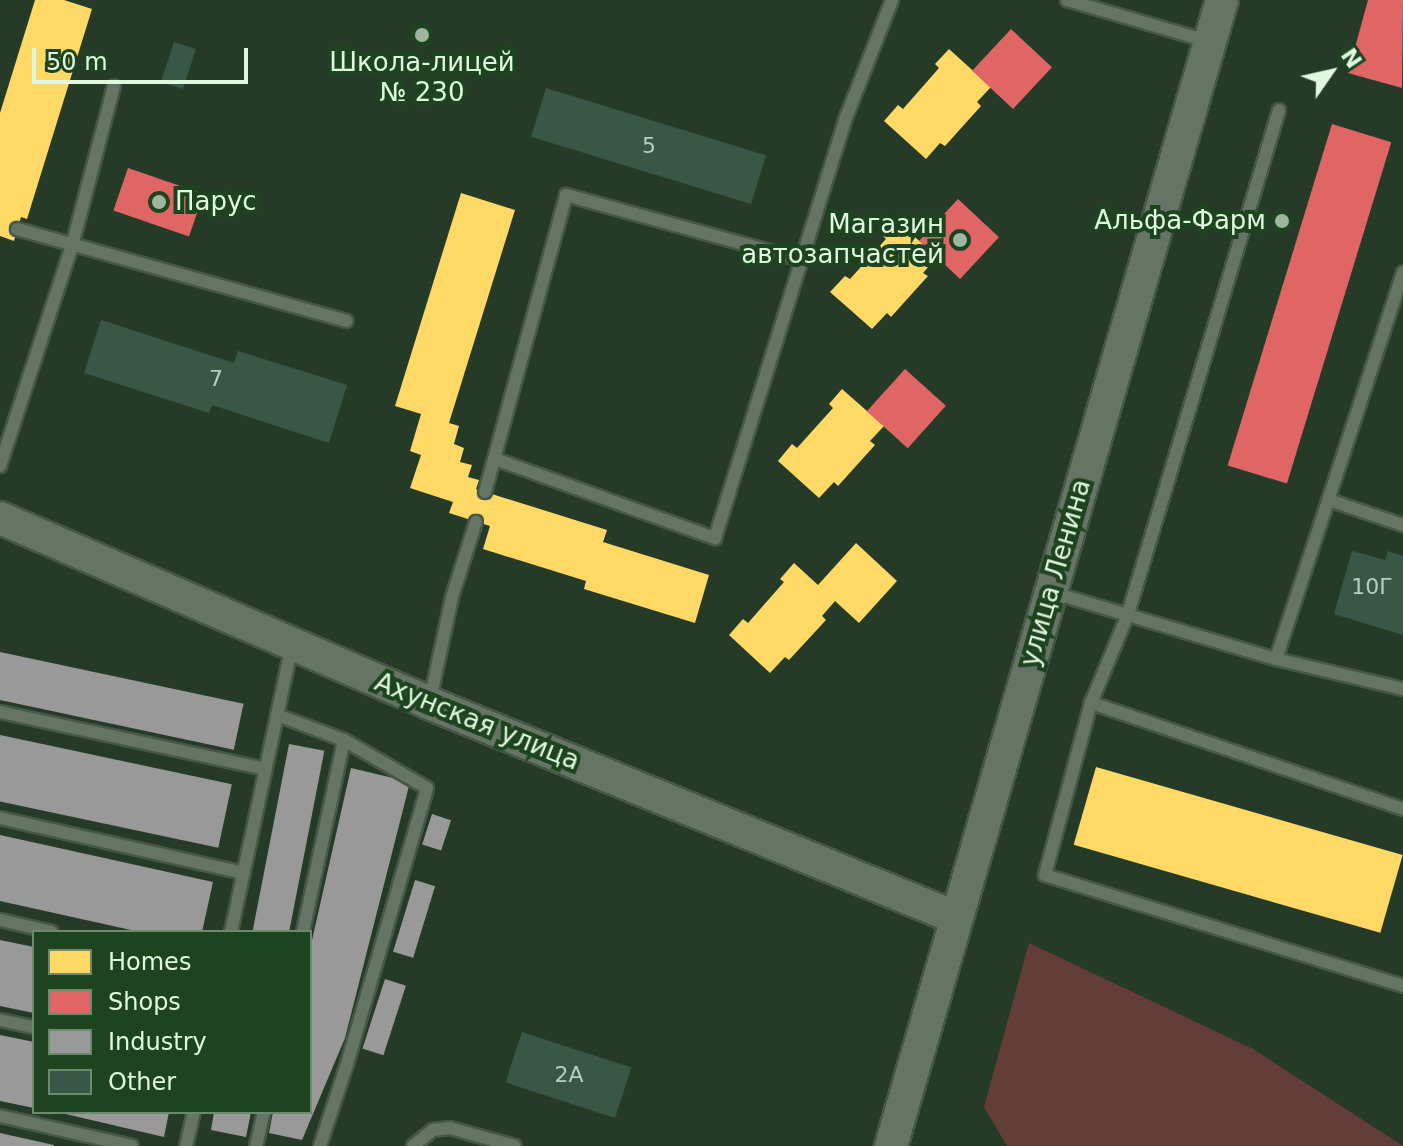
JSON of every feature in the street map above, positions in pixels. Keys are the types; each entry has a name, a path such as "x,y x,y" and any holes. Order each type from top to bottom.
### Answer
{"main road":[{"name":"улица Ленина","path":"891,1146 1222,0"},
{"name":"Ахунская улица","path":"0,518 429,703 957,918"}],"lane":[{"path":"495,459 715,538 847,115 892,0"},
{"path":"1067,0 1210,42"},
{"path":"0,466 72,246 114,86"},
{"path":"1279,110 1128,614 1091,703 1045,875 1403,986"},
{"path":"485,492 566,195 802,260"},
{"path":"17,229 346,321"},
{"path":"1276,659 1403,272"},
{"path":"1329,500 1403,525"},
{"path":"429,703 452,597 476,522"},
{"path":"1051,592 1276,659 1403,689"},
{"path":"231,930 292,645"},
{"path":"1091,703 1403,809"},
{"path":"0,712 266,769"},
{"path":"277,715 344,740 427,788 320,1146"},
{"path":"303,930 344,740"},
{"path":"0,818 244,873"},
{"path":"0,920 43,930"},
{"path":"0,1020 32,1027"},
{"path":"186,1146 194,1114"},
{"path":"256,1146 264,1114"},
{"path":"0,1116 132,1146"},
{"path":"413,1146 433,1130 450,1128 515,1146"}],"shaded area":[{"path":"1029,943 1253,1049 1403,1146 1007,1146 984,1107"}],"building: Homes":[{"path":"35,0 64,0 92,9 27,219 21,217 14,241 0,236 0,113"},
{"path":"949,49 991,87 977,102 981,106 945,146 940,143 926,159 884,121 898,105 903,109 939,68 935,64"},
{"path":"461,193 515,210 449,423 459,426 454,444 464,448 460,462 472,465 468,477 479,480 476,489 607,530 603,542 709,575 695,623 584,589 586,581 483,549 490,526 449,513 453,502 410,488 421,455 410,451 421,414 395,406"},
{"path":"895,219 937,257 923,273 928,276 891,317 887,313 872,329 830,292 845,276 850,279 886,239 882,235"},
{"path":"842,389 884,426 870,441 875,445 838,486 834,482 819,498 778,461 792,444 797,448 833,408 829,404"},
{"path":"856,543 897,581 859,623 835,601 822,616 826,620 789,660 785,657 770,673 729,635 743,619 748,623 784,582 780,579 794,563 818,585"},
{"path":"1096,767 1403,855 1380,933 1074,845"}],"building: Shops":[{"path":"1368,0 1403,0 1402,88 1348,73"},
{"path":"1011,29 1052,67 1013,109 972,71"},
{"path":"1332,124 1391,142 1287,484 1228,465"},
{"name":"Парус","path":"128,168 204,194 189,237 113,211"},
{"name":"Магазин автозапчастей","path":"958,199 999,237 960,279 919,241"},
{"path":"905,369 946,406 908,448 867,411"}],"building: Industry":[{"path":"0,652 244,704 234,750 0,700"},
{"path":"0,735 232,784 218,848 0,801"},
{"path":"289,744 324,751 290,930 253,930"},
{"path":"351,768 410,782 345,1038 302,1140 269,1133 273,1114 312,1114 312,940"},
{"path":"432,814 451,820 441,851 422,844"},
{"path":"0,835 213,882 202,930 131,930 0,901"},
{"path":"415,880 435,886 413,958 393,952"},
{"path":"0,940 32,947 32,1013 0,1006"},
{"path":"385,979 406,986 383,1055 362,1048"},
{"path":"0,1035 32,1042 32,1108 0,1101"},
{"path":"66,1114 169,1114 164,1137"},
{"path":"214,1114 251,1114 246,1137 211,1130"},
{"path":"0,1133 54,1145 54,1146 0,1146"}],"building: Other":[{"path":"174,42 196,49 183,89 161,82"},
{"path":"546,88 766,155 751,204 531,137"},
{"path":"101,320 234,363 238,351 347,385 329,443 212,405 209,413 84,373"},
{"path":"1352,551 1385,560 1388,551 1403,556 1403,635 1334,614"},
{"path":"522,1032 631,1068 615,1118 506,1082"}],"place":[{"name":"Школа-лицей № 230","path":"422,35"},
{"name":"Парус","path":"159,202"},
{"name":"Альфа-Фарм","path":"1282,221"},
{"name":"Магазин автозапчастей","path":"960,240"}]}
